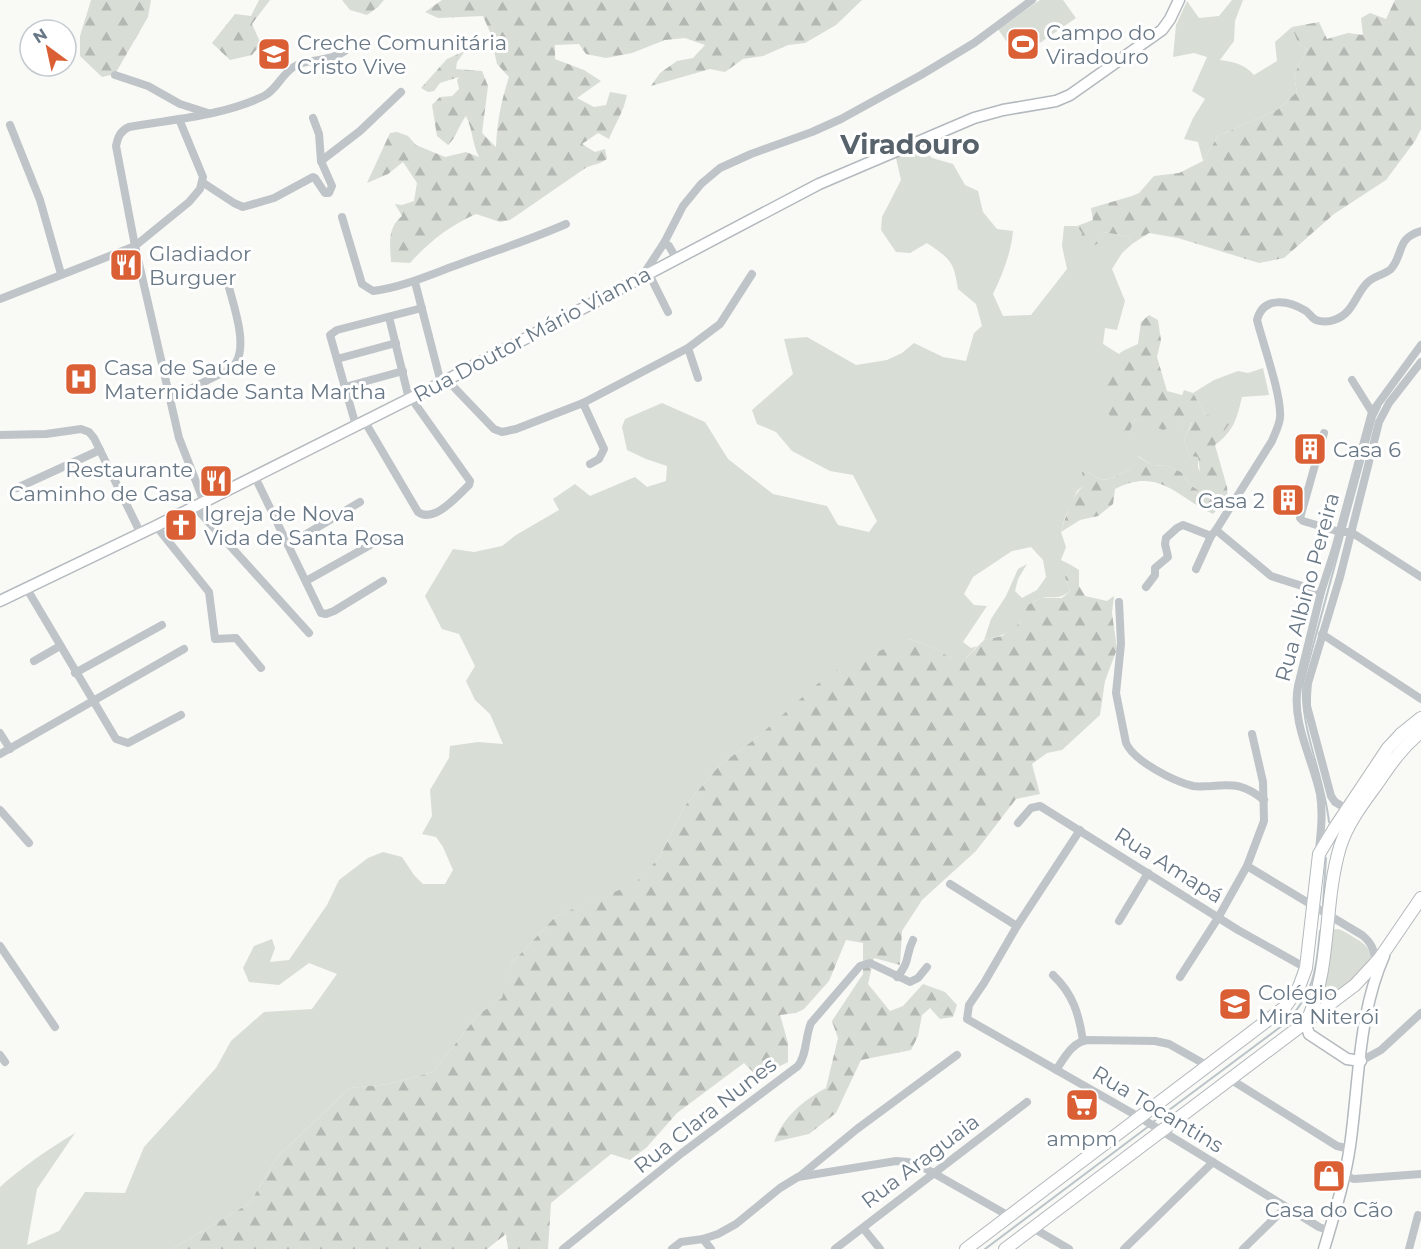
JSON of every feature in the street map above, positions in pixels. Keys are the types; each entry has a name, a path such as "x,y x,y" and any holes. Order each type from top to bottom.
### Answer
{"main road":[{"name":"Rua Doutor Mário Vianna","path":"0,601 141,534 360,424 819,184 974,118 1003,110 1056,101 1070,95 1162,30 1179,0"},
{"path":"966,1249 1143,1120 1285,1007 1299,987 1306,968 1319,854 1388,748 1421,718"},
{"path":"1361,1061 1347,1059 1309,1034 1306,1023 1319,989 1335,867 1347,829 1400,751 1421,732"},
{"path":"1005,1249 1158,1129 1339,998 1371,969 1421,898"},
{"path":"1309,938 1329,915"},
{"path":"1324,1249 1345,1176 1350,1149 1366,1012 1376,975 1389,945"},
{"path":"1319,989 1327,999 1339,998"}],"street":[{"path":"668,312 646,274 683,207 692,193 708,177 720,168 841,119 974,43 1032,0"},
{"path":"309,633 200,504 170,399 135,246 116,146 122,131 129,127 210,114 265,95 290,69 298,65 328,60 345,51"},
{"path":"115,75 148,86 180,104 210,114"},
{"path":"321,161 360,131 401,92"},
{"path":"0,299 135,246 197,193 202,182 201,169 180,118"},
{"path":"202,182 243,207 274,198 313,177 322,191 329,193 332,186 321,161 319,134 313,118"},
{"path":"10,125 40,200 60,274"},
{"path":"342,217 362,284 373,291 415,282 482,255 530,240 566,224"},
{"path":"1196,569 1214,533 1278,428 1279,401 1257,320 1259,310 1266,304 1280,302 1305,310 1317,320 1332,321 1341,317 1350,310 1369,280 1391,268 1404,241 1410,235 1421,231"},
{"path":"664,243 669,246 676,258"},
{"path":"415,282 444,381 494,429 502,432 516,429 583,403 688,348 720,324 752,274"},
{"path":"170,399 232,368 237,360 241,342 227,280"},
{"path":"389,317 410,398 470,481 469,485 441,509 429,516 422,516 418,512 360,424 345,387 330,335 334,331 422,308"},
{"path":"337,359 396,343"},
{"name":"Rua Albino Pereira","path":"1347,809 1335,802 1331,796 1307,706 1308,683 1340,576 1345,532 1372,412 1421,345"},
{"path":"688,348 698,378"},
{"name":"Rua Albino Pereira","path":"1319,854 1322,812 1320,796 1300,723 1296,696 1382,413 1421,362"},
{"path":"345,387 403,371"},
{"path":"1352,380 1372,412"},
{"path":"583,403 604,447 604,452 599,459 590,464"},
{"path":"0,435 46,434 81,429 89,432 141,534"},
{"path":"1324,433 1300,518 1303,521 1345,532 1421,577"},
{"path":"17,488 100,450"},
{"path":"255,477 319,610 323,614 329,614 383,581"},
{"path":"288,545 360,502"},
{"path":"156,526 209,592 215,639 236,638 261,668"},
{"path":"1146,587 1155,575 1155,568 1168,557 1166,538 1177,528 1187,526 1214,533 1271,576 1327,588 1340,576"},
{"path":"306,581 381,539"},
{"path":"27,589 116,739 128,743 181,715"},
{"path":"1119,602 1121,644 1116,693 1129,750 1135,757 1193,786 1241,786 1252,790 1264,800"},
{"path":"75,673 162,625"},
{"path":"1322,634 1421,699"},
{"path":"34,661 60,646"},
{"path":"0,754 184,649"},
{"path":"0,733 10,749"},
{"path":"1180,977 1218,918 1247,866 1264,821 1263,782 1252,734"},
{"name":"Rua Amapá","path":"1018,822 1037,805 1218,918 1306,968"},
{"path":"0,810 29,843"},
{"path":"950,884 1017,926 1080,830"},
{"path":"1247,866 1368,939 1375,955 1371,969"},
{"path":"1119,921 1148,873"},
{"name":"Rua Tocantins","path":"1017,926 969,1005 968,1018 1330,1231"},
{"path":"913,940 908,961 897,977 913,981 927,967"},
{"path":"0,946 55,1027"},
{"name":"Rua Clara Nunes","path":"563,1249 682,1153 798,1066 811,1023 861,966 870,963 897,977"},
{"path":"1053,975 1073,1001 1078,1013 1083,1041"},
{"path":"1361,1061 1381,1050 1421,1013"},
{"path":"1056,1070 1071,1048 1083,1041 1155,1041 1168,1044 1208,1066"},
{"path":"672,1249 681,1242 703,1239 736,1224 857,1129 957,1055"},
{"path":"1230,1079 1337,1146 1350,1149"},
{"name":"Rua Araguaia","path":"835,1249 1027,1102"},
{"path":"798,1177 896,1161 908,1162 934,1173 1009,1216"},
{"path":"1124,1249 1213,1162"},
{"path":"1345,1176 1354,1179 1421,1174"},
{"path":"1243,1249 1286,1207"},
{"path":"1408,1249 1418,1215"},
{"path":"863,1228 880,1249"},
{"path":"1033,1228 1069,1249"},
{"path":"703,1239 711,1249"}],"green space":[{"path":"91,0 151,0 148,17 115,74 102,77 80,56 80,36"},
{"path":"259,0 270,0 252,24 261,44 252,55 230,60 212,43 235,14 251,16"},
{"path":"342,0 384,0 367,15 350,10"},
{"path":"442,0 862,0 836,25 805,43 788,45 763,56 743,59 725,72 710,69 651,86 660,73 677,61 693,58 705,45 685,38 665,40 632,53 606,58 586,54 579,44 555,45 555,59 584,70 601,81 577,98 594,107 606,105 610,92 627,95 622,112 609,139 598,133 582,144 595,152 605,149 607,159 587,167 510,220 500,222 476,214 440,235 410,263 391,262 392,231 402,216 395,204 402,205 414,201 417,183 403,162 388,174 367,183 390,133 397,132 408,136 416,145 445,157 466,152 479,157 466,116 448,145 437,136 432,105 440,97 452,96 459,89 457,80 459,77 440,83 434,91 428,92 421,88 447,59 465,51 457,62 456,69 482,71 488,86 482,133 496,147 500,112 509,77 497,64 490,32 483,16 438,18 425,12"},
{"name":"Campo do Viradouro","path":"1040,0 1063,0 1076,18 1018,58 998,29"},
{"path":"1232,0 1243,0 1235,21 1234,41 1220,60 1239,64 1254,75 1277,61 1275,42 1292,27 1298,43 1307,49 1294,75 1297,92 1277,110 1218,136 1203,161 1198,142 1184,139 1205,99 1192,91 1207,57 1194,53 1173,57 1176,25 1187,1 1199,18 1219,16"},
{"path":"1395,0 1421,0 1421,129 1415,141 1386,180 1334,214 1284,258 1259,263 1178,238 1149,233 1132,244 1127,236 1102,232 1099,243 1089,248 1079,246 1082,233 1077,226 1093,220 1091,208 1139,193 1154,176 1179,173 1203,161 1218,136 1277,110 1297,92 1294,75 1307,49 1298,43 1292,27 1319,22 1327,39 1348,33 1363,35 1361,18 1370,13 1386,19"},
{"path":"918,143 932,158 953,164 965,185 978,191 983,212 997,229 1013,231 1006,263 993,294 1003,316 1031,315 1067,269 1062,246 1064,226 1077,226 1083,233 1102,232 1127,236 1132,244 1122,253 1112,269 1125,301 1117,330 1105,328 1103,344 1119,354 1112,363 1129,433 1135,419 1163,429 1192,422 1184,439 1189,456 1198,457 1198,467 1213,501 1190,485 1181,472 1167,466 1152,465 1138,456 1131,469 1109,479 1100,480 1088,472 1084,485 1077,491 1065,517 1061,532 1066,547 1061,560 1071,565 1065,577 1070,591 1061,596 1034,601 1028,607 1022,621 1015,627 1003,635 984,640 991,619 1006,596 1018,569 1027,564 1018,579 1015,591 1022,598 1037,590 1046,577 1043,560 1031,547 1012,551 973,577 964,594 974,605 987,606 963,642 971,648 977,646 965,659 952,659 937,649 909,639 759,736 720,765 684,807 659,858 634,885 556,916 511,964 503,998 478,1015 433,1072 388,1084 350,1088 277,1157 250,1203 172,1249 0,1249 0,1187 18,1172 75,1133 37,1189 27,1245 59,1231 85,1192 125,1193 144,1147 216,1068 231,1041 264,1012 312,1009 337,974 309,963 279,985 249,982 243,968 254,946 272,939 275,948 270,962 289,960 327,905 339,880 368,858 383,852 402,857 423,884 445,884 453,870 443,847 436,837 422,834 432,816 430,790 449,758 450,746 478,742 503,744 490,714 475,700 466,681 475,666 459,634 442,629 425,596 453,549 474,552 502,546 516,535 559,510 553,499 575,484 590,496 635,477 647,487 666,481 667,466 627,450 622,427 625,419 662,403 705,422 728,459 773,494 827,506 838,525 869,532 877,521 853,475 830,471 792,451 776,432 757,424 752,410 793,374 784,339 807,337 856,365 887,360 902,353 914,343 943,357 966,361 974,333 982,326 976,304 958,289 955,272 950,262 927,243 910,253 896,252 881,230 882,217 901,180 895,154"},
{"path":"1149,315 1158,320 1161,340 1157,357 1167,391 1182,395 1184,390 1193,393 1205,414 1229,424 1215,445 1228,498 1213,514 1177,492 1155,482 1130,483 1115,489 1113,504 1098,516 1080,520 1061,532 1072,501 1084,485 1082,472 1088,472 1100,480 1109,479 1131,469 1137,456 1152,465 1167,466 1181,472 1190,485 1213,500 1201,478 1198,457 1189,456 1184,439 1192,423 1182,423 1163,430 1135,419 1129,433 1117,428 1103,401 1102,386 1109,367 1120,353 1138,344 1141,322"},
{"path":"1263,368 1269,395 1242,397 1234,424 1227,435 1215,445 1205,414 1193,393 1214,380 1238,371 1248,373"},
{"path":"1071,565 1079,570 1079,586 1085,596 1107,601 1114,596 1112,613 1117,649 1105,681 1100,715 1062,750 1047,753 1032,764 1040,794 1016,799 976,851 922,900 902,931 900,965 874,958 868,984 890,1011 903,1006 923,984 945,992 957,1005 953,1017 940,1019 930,1008 922,1015 918,1036 911,1050 861,1060 836,1113 809,1134 774,1142 783,1125 795,1110 826,1088 838,1038 832,1021 863,974 863,943 846,940 829,981 804,1009 796,1013 780,1015 788,1043 788,1062 758,1077 744,1063 677,1113 647,1147 630,1160 611,1154 551,1203 548,1249 508,1249 506,1234 487,1249 172,1249 250,1203 277,1157 350,1088 388,1084 433,1072 478,1015 502,998 511,964 556,916 634,884 659,858 684,807 720,765 759,736 816,685 844,665 909,639 937,649 952,659 965,659 984,640 1002,636 1020,623 1028,605 1041,598 1062,598 1070,591 1065,577"},
{"path":"1335,929 1360,941 1368,949 1371,957 1362,973 1329,997 1323,991"}],"waterway":[{"path":"1329,822 1305,718 1303,683 1375,417 1380,407"},
{"path":"1323,905 1326,858"},
{"path":"1153,1122 1283,1025 1293,1014 1312,982 1320,931"},
{"path":"985,1249 1149,1126"}],"place":[{"name":"Campo do Viradouro","path":"1023,44"},
{"name":"Creche Comunitária Cristo Vive","path":"274,54"},
{"name":"Gladiador Burguer","path":"126,265"},
{"name":"Casa de Saúde e Maternidade Santa Martha","path":"81,379"},
{"name":"Casa 6","path":"1310,449"},
{"name":"Restaurante Caminho de Casa","path":"216,481"},
{"name":"Casa 2","path":"1288,500"},
{"name":"Igreja de Nova Vida de Santa Rosa","path":"181,525"},
{"name":"Colégio Mira Niterói","path":"1235,1004"},
{"name":"ampm","path":"1082,1105"},
{"name":"Casa do Cão","path":"1329,1176"}],"district":[{"name":"Viradouro","path":"910,144"}]}
